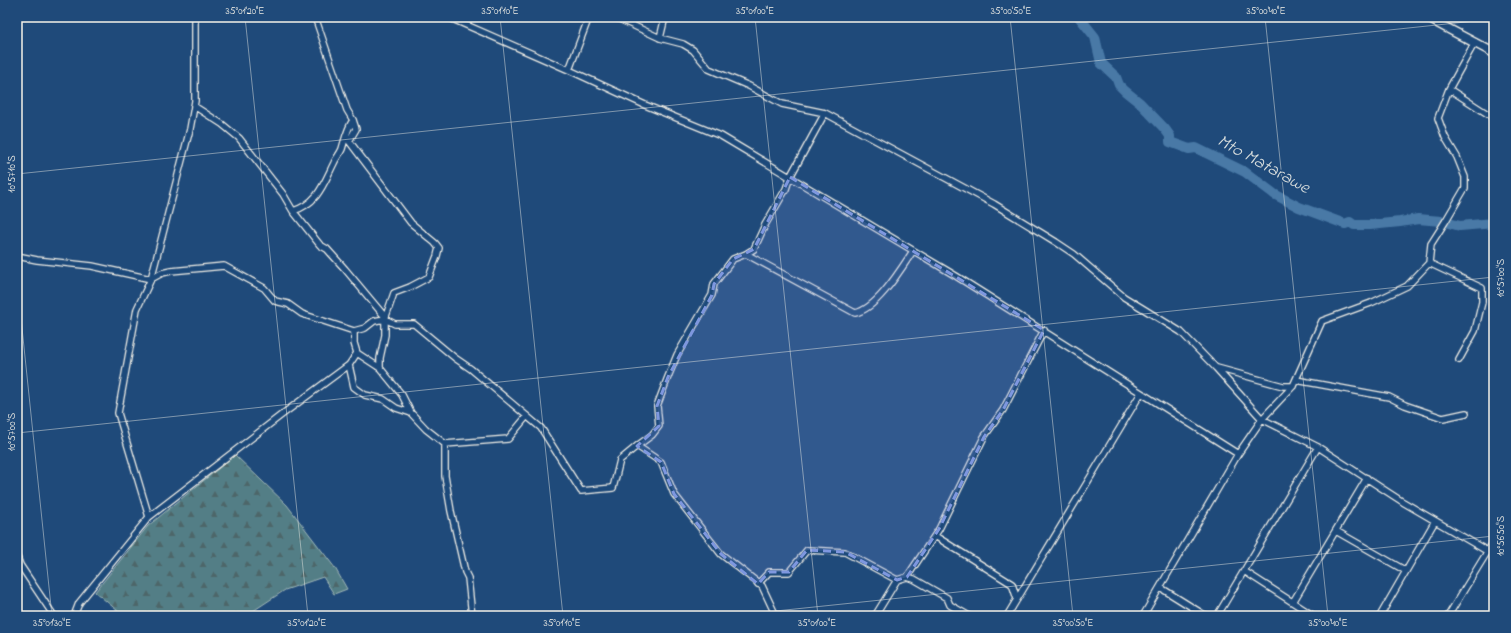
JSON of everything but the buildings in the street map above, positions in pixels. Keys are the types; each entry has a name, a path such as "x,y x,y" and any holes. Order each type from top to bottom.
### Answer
{"street":[{"path":"149,517 118,413 137,309 151,279 190,129 194,106 195,17"},
{"path":"315,17 347,110 354,120 356,129 349,141 410,224 435,243 439,248 428,276 410,287 394,293 385,318 385,335 380,358 380,368"},
{"path":"448,17 645,105 721,136 1044,330 1238,454"},
{"path":"569,70 589,17"},
{"path":"615,17 660,38 683,44 693,50 709,69 756,89 782,104 826,113 994,204 1074,254 1124,297 1181,332 1262,419 1318,447 1435,521 1488,552"},
{"path":"660,38 665,17"},
{"path":"1426,17 1494,53"},
{"path":"1143,616 1161,588 1238,454 1262,419 1295,383 1322,321 1371,303 1407,286 1429,263 1430,244 1465,188 1465,176 1457,157 1445,137 1438,118 1449,89 1475,42"},
{"path":"1449,89 1494,118"},
{"path":"194,106 222,124 239,138 283,194 292,211 320,245 327,249 350,275 385,318 395,324 414,324 527,416 545,434 582,491 613,488 620,460 652,435 659,426 657,406 668,377 677,355 712,295 714,284 733,259 754,249 765,225 786,189 790,177 826,113"},
{"path":"292,211 301,208 318,194 334,161 342,151 343,140 354,120"},
{"path":"746,254 855,313 866,308 879,296 894,279 913,251"},
{"path":"17,256 37,260 92,266 151,279 162,273 171,271 224,266 264,288 274,301 288,304 302,314 354,332 364,328 374,321 385,318"},
{"path":"1429,263 1482,288 1482,302 1475,331 1459,360"},
{"path":"907,577 935,536 984,437 1003,410 1044,330"},
{"path":"354,332 354,343 357,353 380,368 402,395 412,412 426,429 445,444 508,439 527,416"},
{"path":"74,616 79,603 149,517 349,365 357,353"},
{"path":"349,365 354,387 365,395 383,399 396,408 412,412"},
{"path":"1216,368 1283,386 1295,383 1389,397 1443,418 1466,413"},
{"path":"1007,616 1141,393"},
{"path":"445,444 445,476 451,511 465,572 468,578 472,616"},
{"path":"637,446 661,462 674,494 720,554 762,586 776,616"},
{"path":"1217,616 1318,447"},
{"path":"1293,602 1367,478"},
{"path":"1380,616 1435,521"},
{"path":"1336,531 1406,571"},
{"path":"935,536 1012,584 1017,599"},
{"path":"1448,616 1494,541"},
{"path":"758,584 769,572 789,572 808,550 845,552 897,580"},
{"path":"17,557 24,571 54,616"},
{"path":"1244,571 1314,616"},
{"path":"875,616 897,580 907,577 914,579 947,598 950,605 969,616"},
{"path":"1161,588 1206,616"}],"highlighted area":[{"path":"790,177 1044,330 1003,410 984,437 939,529 907,577 897,580 845,552 807,550 789,572 769,572 758,584 721,554 674,494 661,462 637,446 659,426 657,406 668,377 712,295 714,284 733,259 754,249"}],"green space":[{"path":"235,455 287,505 335,568 347,589 334,594 323,577 285,590 250,613 240,616 226,616 224,614 219,616 124,616 95,592 148,526"}],"waterway":[{"name":"Mto Matarawe","path":"1079,17 1095,37 1101,63 1116,77 1119,85 1140,103 1165,129 1170,136 1170,142 1189,149 1196,148 1245,172 1274,194 1299,207 1345,224 1350,222 1354,225 1370,225 1418,219 1441,221 1460,226 1494,223"}]}
